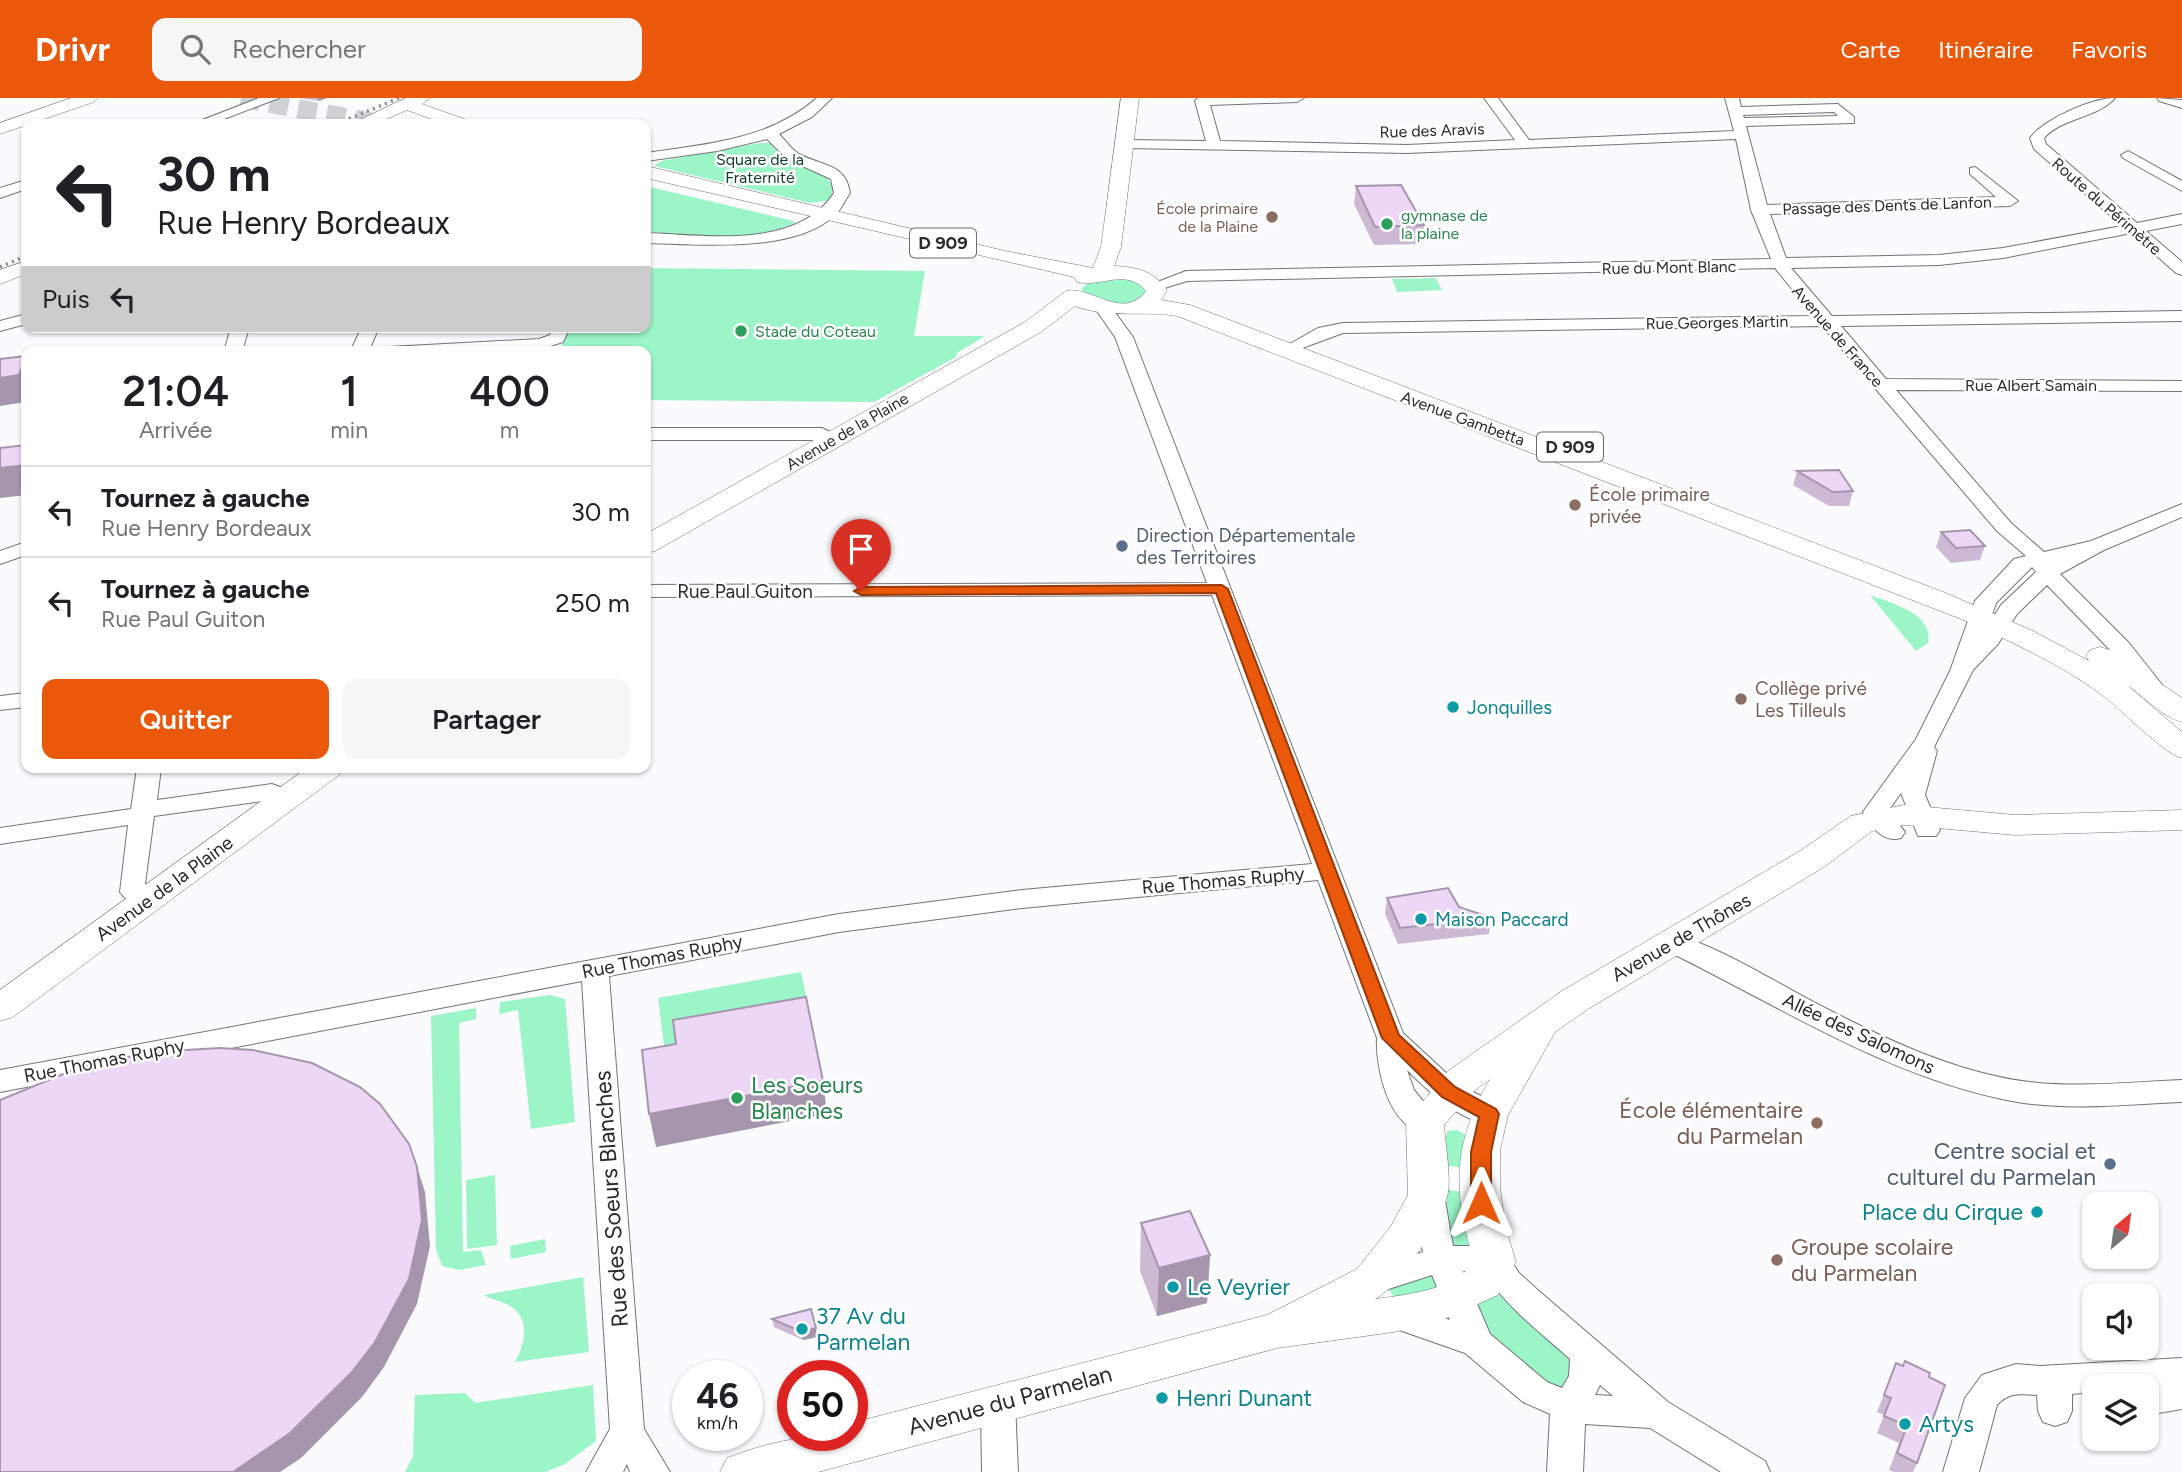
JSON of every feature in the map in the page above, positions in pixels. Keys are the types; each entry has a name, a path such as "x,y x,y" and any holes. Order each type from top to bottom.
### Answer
{"main road":[{"path":"28,119 88,98"},
{"path":"1130,98 1111,247 1098,274 1147,292"},
{"path":"372,119 414,101 451,119"},
{"path":"0,129 21,122"},
{"name":"D 909","path":"651,173 822,216"},
{"name":"D 909","path":"651,180 1005,257 1098,274"},
{"path":"1111,247 1147,292"},
{"name":"D 909","path":"1005,257 1054,272 1074,290"},
{"path":"0,278 21,269"},
{"name":"Avenue de la Plaine","path":"651,545 1033,327 1074,290 1098,274"},
{"path":"1074,290 1099,307"},
{"name":"Avenue de la Plaine","path":"1033,327 1147,292"},
{"name":"Avenue Gambetta","path":"1147,292 1297,345 1993,613"},
{"name":"Avenue Gambetta","path":"1147,292 1182,310 1892,582 1993,613"},
{"path":"1993,613 2041,635 2118,678 2156,691"},
{"name":"D 909","path":"1993,613 2104,682 2151,718 2182,749"},
{"name":"Avenue de France","path":"2156,691 2182,713"},
{"name":"Avenue de la Plaine","path":"0,1008 321,773"},
{"name":"Avenue de Thônes","path":"1437,1107 1478,1067 1539,1028 1594,988 1826,851 1885,825 1923,822 1945,831 1986,824 2092,825 2182,820"},
{"path":"1458,1298 1483,1283 1495,1262 1485,1236 1481,1203 1481,1152 1489,1114 1539,1028"},
{"path":"1383,1298 1405,1238 1428,1195 1437,1107"},
{"name":"Avenue du Parmelan","path":"743,1472 1277,1330 1383,1298 1458,1298"}],"street":[{"path":"651,157 720,146 768,133 800,119 825,98"},
{"path":"1214,146 1202,101 1297,98"},
{"path":"1491,98 1525,145"},
{"name":"Route du Périmètre","path":"2108,98 2089,112 2045,128 2038,142 2049,156 2182,270"},
{"path":"2164,98 2182,104"},
{"path":"222,100 262,102"},
{"path":"214,119 262,102"},
{"path":"1838,108 1849,120 1736,117 1838,108"},
{"name":"Rue des Aravis","path":"1124,145 1399,149 1525,145 1736,117"},
{"name":"Avenue de France","path":"1736,117 1759,210 1781,265 1824,320 2037,566 2121,648 2156,691"},
{"path":"651,238 754,238 795,229 822,216 841,198 843,189 839,179 826,167 788,153 780,140 768,133"},
{"path":"2127,155 2182,187"},
{"name":"Passage des Dents de Lanfon","path":"1759,210 2011,201 1975,171"},
{"path":"0,193 21,186"},
{"name":"Rue du Mont Blanc","path":"1147,292 1186,276 1781,265 1965,258 2182,219"},
{"path":"1124,337 1130,318 1147,292"},
{"path":"1099,307 1124,337 1222,589 1391,1038 1388,1063 1394,1083 1409,1109 1437,1107 1489,1114"},
{"name":"Rue Georges Martin","path":"1297,345 1324,332 1343,328 2182,316"},
{"path":"0,326 21,320"},
{"path":"500,346 541,344 556,338 559,333"},
{"name":"Rue Albert Samain","path":"1880,384 2182,386"},
{"path":"651,434 822,434 835,439"},
{"path":"1885,825 1875,812 1927,740 1993,613 2037,566 2097,546 2182,509"},
{"path":"0,558 21,550"},
{"name":"Rue Paul Guiton","path":"651,592 1222,589"},
{"path":"0,703 21,701"},
{"path":"1923,822 1913,795 1920,779 1927,740"},
{"path":"148,773 132,884 133,892 148,899"},
{"path":"0,836 272,792 287,798"},
{"name":"Rue Thomas Ruphy","path":"0,1080 798,930 920,911 1329,871"},
{"name":"Allée des Salomons","path":"1671,942 1886,1049 1950,1075 2009,1089 2063,1095 2182,1091"},
{"name":"Rue des Soeurs Blanches","path":"596,968 626,1430 652,1472"},
{"path":"1428,1195 1441,1258 1477,1343"},
{"path":"1656,1413 1567,1406 1535,1392 1477,1343 1383,1298 1441,1258 1466,1256 1495,1262 1508,1282 1656,1413 1752,1472"},
{"path":"1565,1472 1567,1406 1583,1389 1589,1370 1587,1354"},
{"path":"1961,1472 1987,1391 2004,1381 2070,1391 2168,1390"},
{"path":"998,1403 1000,1472"},
{"path":"604,1472 626,1430"}],"green space":[{"name":"Square de la Fraternité","path":"772,143 784,158 822,173 833,189 831,200 810,203 654,166 661,161"},
{"name":"Square de la Fraternité","path":"651,187 795,223 759,233 702,236 651,232"},
{"name":"Stade du Coteau","path":"651,268 925,271 914,336 985,336 957,353 956,357 874,402 651,400 651,346 562,346 566,333 651,333"},
{"path":"1114,277 1137,281 1146,291 1141,298 1126,304 1108,302 1083,294 1082,288 1091,281"},
{"path":"1436,278 1442,290 1397,292 1392,279"},
{"path":"1870,595 1900,606 1918,617 1925,624 1928,643 1916,651"},
{"path":"801,972 811,1019 664,1046 658,998"},
{"path":"550,995 565,999 575,1122 531,1129 518,1010 499,1014 500,1002"},
{"path":"476,1008 476,1019 459,1023 463,1252 481,1250 486,1265 459,1270 442,1266 436,1249 431,1016"},
{"path":"1457,1130 1467,1136 1466,1168 1441,1165 1447,1131"},
{"path":"495,1175 497,1245 467,1249 466,1180"},
{"path":"1444,1189 1462,1192 1471,1249 1447,1247"},
{"path":"545,1239 546,1252 511,1259 510,1246"},
{"path":"1435,1273 1444,1293 1398,1302 1389,1290 1410,1279"},
{"path":"583,1277 589,1352 515,1362 523,1340 521,1318 510,1306 484,1295"},
{"path":"1499,1288 1572,1358 1576,1376 1562,1392 1499,1354 1471,1307"},
{"path":"593,1385 596,1441 565,1464 545,1472 405,1472 413,1456 415,1395 465,1393 475,1403"}],"building":[{"path":"1401,185 1424,225 1375,227 1356,186"},
{"path":"21,357 19,375 0,378 0,359"},
{"path":"21,446 21,466 0,468 0,448"},
{"path":"1839,470 1853,491 1833,492 1797,471"},
{"path":"1970,530 1985,546 1956,548 1941,532"},
{"path":"1448,888 1459,907 1492,918 1400,928 1387,898"},
{"path":"806,997 823,1081 649,1114 642,1050 676,1044 673,1020"},
{"path":"220,1048 253,1050 312,1063 360,1087 380,1104 409,1144 417,1167 422,1220 409,1279 375,1342 352,1372 290,1433 233,1472 0,1472 0,1100 80,1067 152,1052"},
{"path":"1190,1211 1210,1255 1159,1268 1141,1223"},
{"path":"811,1309 816,1328 802,1332 772,1319"},
{"name":"Artys","path":"1905,1361 1930,1373 1929,1377 1945,1385 1917,1463 1897,1453 1907,1426 1884,1416 1891,1398 1884,1395 1896,1363 1903,1366"}],"tunnel":[{"path":"241,98 354,119"}],"railway":[{"path":"349,119 399,98"},
{"path":"0,267 21,258"}],"place":[{"name":"École primaire de la Plaine","path":"1272,217"},
{"name":"gymnase de la plaine","path":"1387,224"},
{"name":"Stade du Coteau","path":"741,331"},
{"name":"École primaire privée","path":"1575,505"},
{"name":"Direction Départementale des Territoires","path":"1122,546"},
{"name":"Collège privé Les Tilleuls","path":"1741,699"},
{"name":"Jonquilles","path":"1453,707"},
{"name":"Maison Paccard","path":"1421,919"},
{"name":"Les Soeurs Blanches","path":"737,1098"},
{"name":"École élémentaire du Parmelan","path":"1817,1123"},
{"name":"Centre social et culturel du Parmelan","path":"2110,1164"},
{"name":"Place du Cirque","path":"2037,1212"},
{"name":"Groupe scolaire du Parmelan","path":"1777,1260"},
{"name":"Le Veyrier","path":"1173,1287"},
{"name":"37 Av du Parmelan","path":"802,1329"},
{"name":"Henri Dunant","path":"1162,1398"},
{"name":"Artys","path":"1905,1424"}],"route":[{"path":"861,591 1222,589 1391,1038 1448,1092 1489,1114 1481,1152 1481,1203"}]}
